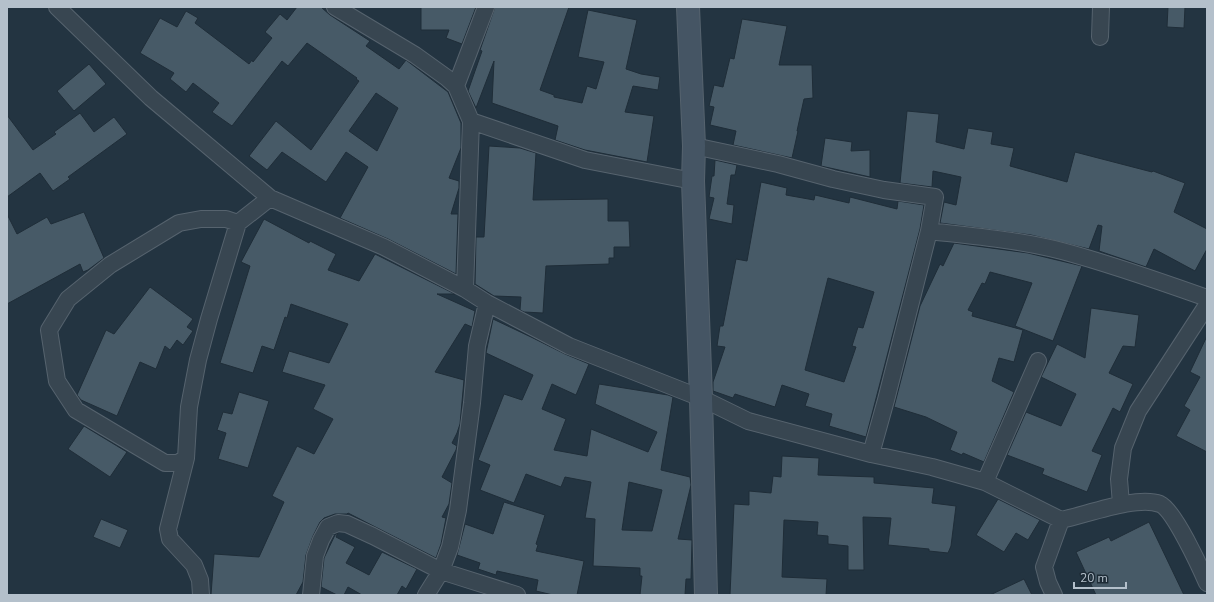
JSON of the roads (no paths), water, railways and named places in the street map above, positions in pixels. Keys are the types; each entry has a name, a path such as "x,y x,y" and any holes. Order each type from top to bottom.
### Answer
{"street":[{"path":"57,7 151,98 270,198 384,246 568,346 701,398 748,421 871,454 932,467 985,482 1061,520 1120,504 1143,502 1161,504 1176,522 1207,583"},
{"path":"335,7 415,55 456,86 471,121 465,289"},
{"path":"456,86 486,7"},
{"path":"688,7 694,146 692,181 701,398 706,595"},
{"path":"1100,37 1101,7"},
{"path":"471,121 585,160 692,181"},
{"path":"694,146 778,164 833,179 884,190 935,197 929,231 871,454"},
{"path":"201,595 200,580 194,565 170,539 168,529 186,458 188,407 209,319 238,223 270,198"},
{"path":"186,458 178,463 165,463 76,410 57,381 49,330 68,299 74,294 110,265 179,223 201,219 226,219 238,223"},
{"path":"929,231 1004,240 1061,251 1136,273 1207,298"},
{"path":"426,595 441,571 450,547 458,510 472,403 477,346 487,303"},
{"path":"1120,504 1119,479 1123,448 1138,411 1207,305"},
{"path":"985,482 1038,361"},
{"path":"1054,595 1048,582 1044,567 1061,520"},
{"path":"311,595 315,556 320,540 328,528 338,523 347,524 373,536 441,571 517,595"}]}
